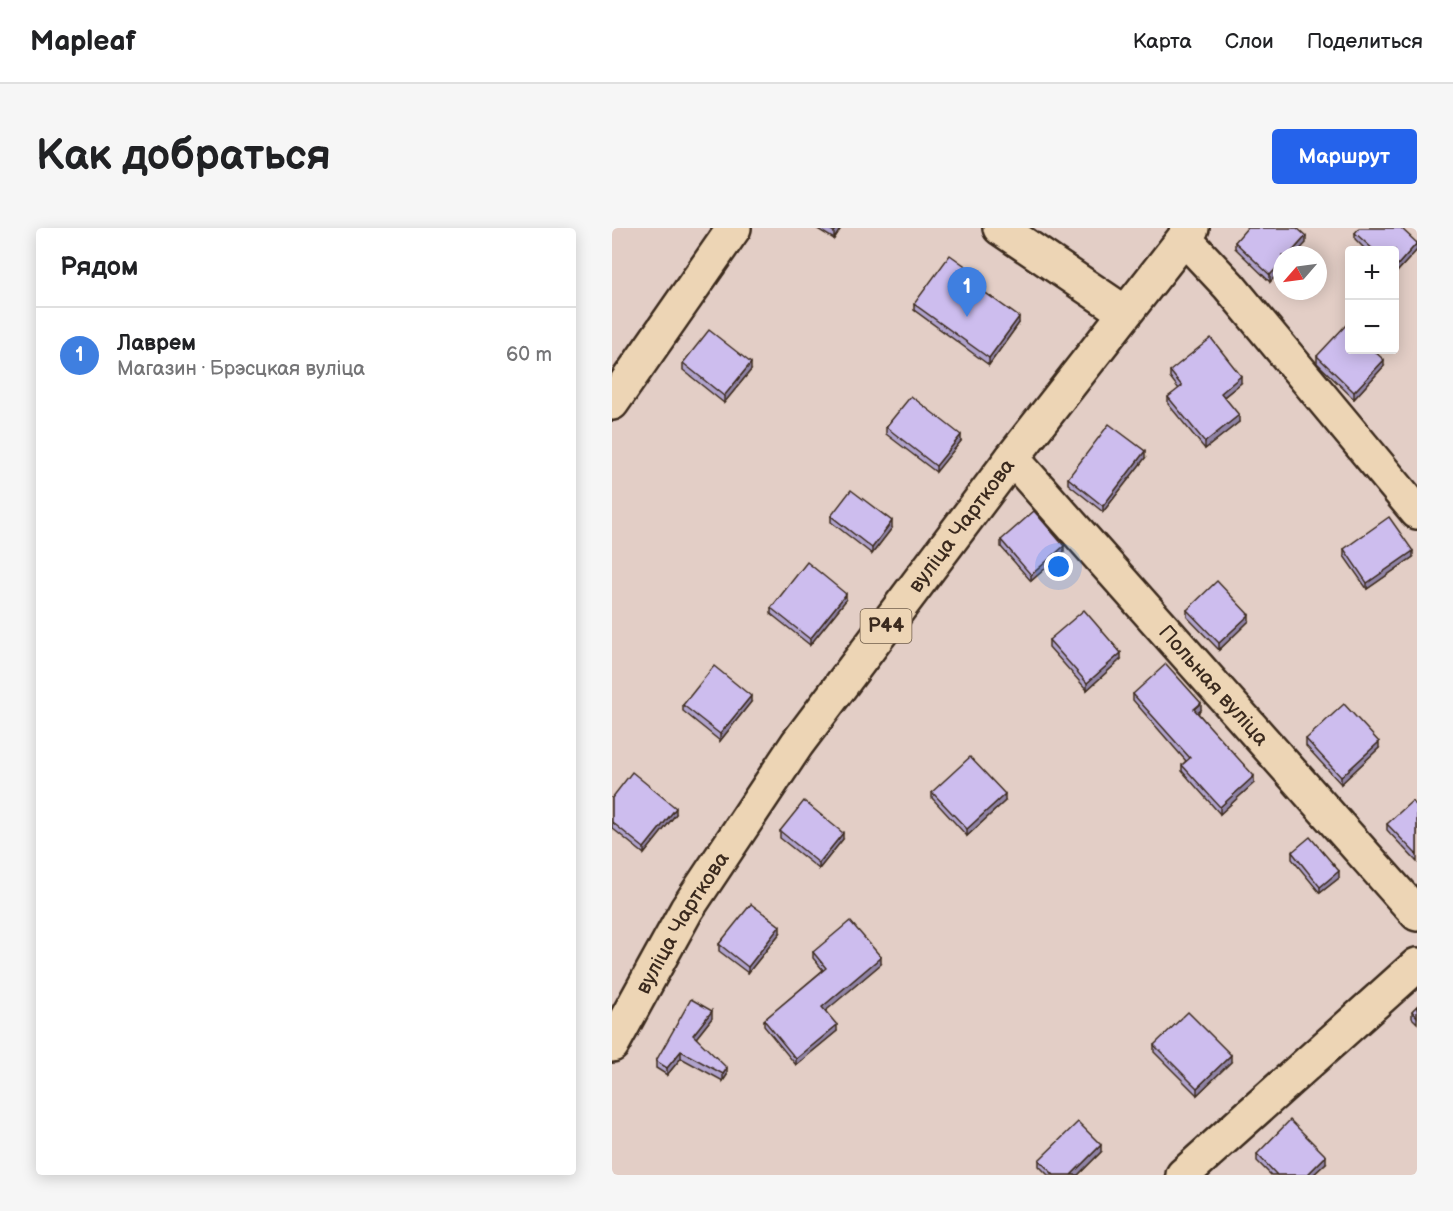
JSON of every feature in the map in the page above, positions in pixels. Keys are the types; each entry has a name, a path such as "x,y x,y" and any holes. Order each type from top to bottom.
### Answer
{"street":[{"path":"612,402 734,228"},
{"path":"1000,228 1124,312"},
{"path":"1188,233 1229,286 1417,512"},
{"name":"вуліца Чарткова","path":"612,1045 687,909 797,744 1012,458 1188,233"},
{"name":"Польная вуліца","path":"1012,458 1417,914"},
{"path":"1183,1175 1417,965"}],"building":[{"path":"1247,228 1297,228 1306,236 1297,246 1273,246 1273,272 1270,275 1235,242"},
{"path":"1359,228 1401,228 1417,243 1399,263 1399,246 1370,246 1355,233"},
{"path":"950,255 975,273 969,281 1019,317 989,358 914,304"},
{"path":"1345,326 1345,354 1377,354 1384,360 1354,392 1317,356"},
{"path":"709,330 751,363 724,396 683,363"},
{"path":"1211,338 1241,376 1221,393 1239,415 1205,442 1168,397 1182,386 1170,371"},
{"path":"911,396 961,435 936,466 886,427"},
{"path":"1109,424 1145,451 1103,506 1068,478"},
{"path":"851,490 892,521 872,548 831,516"},
{"path":"1034,511 1064,546 1031,575 1001,540"},
{"path":"1389,517 1413,551 1367,583 1344,549"},
{"path":"807,562 846,594 810,639 771,608"},
{"path":"1217,581 1249,615 1219,643 1187,610"},
{"path":"1084,610 1121,653 1087,683 1049,640"},
{"path":"1166,664 1201,703 1194,709 1254,776 1220,807 1182,765 1190,758 1133,694"},
{"path":"714,666 751,696 720,734 683,705"},
{"path":"1344,704 1379,742 1341,777 1306,739"},
{"path":"970,757 1005,794 967,829 932,792"},
{"path":"632,772 676,808 644,848 612,822 612,798"},
{"path":"804,801 843,833 819,863 780,831"},
{"path":"1412,801 1417,806 1417,855 1387,824"},
{"path":"1310,837 1339,871 1320,887 1292,852"},
{"path":"751,904 780,926 748,967 719,944"},
{"path":"850,921 881,957 822,1007 837,1025 796,1059 764,1020 826,968 813,952"},
{"path":"691,999 712,1011 693,1035 727,1068 723,1074 681,1051 667,1068 656,1061"},
{"path":"1417,1006 1417,1017 1412,1011"},
{"path":"1188,1012 1231,1055 1197,1088 1154,1045"},
{"path":"1290,1120 1326,1156 1307,1175 1277,1175 1257,1154"},
{"path":"1078,1122 1101,1145 1071,1175 1054,1175 1039,1160"}],"place":[{"name":"Лаврем","path":"967,317"}]}
